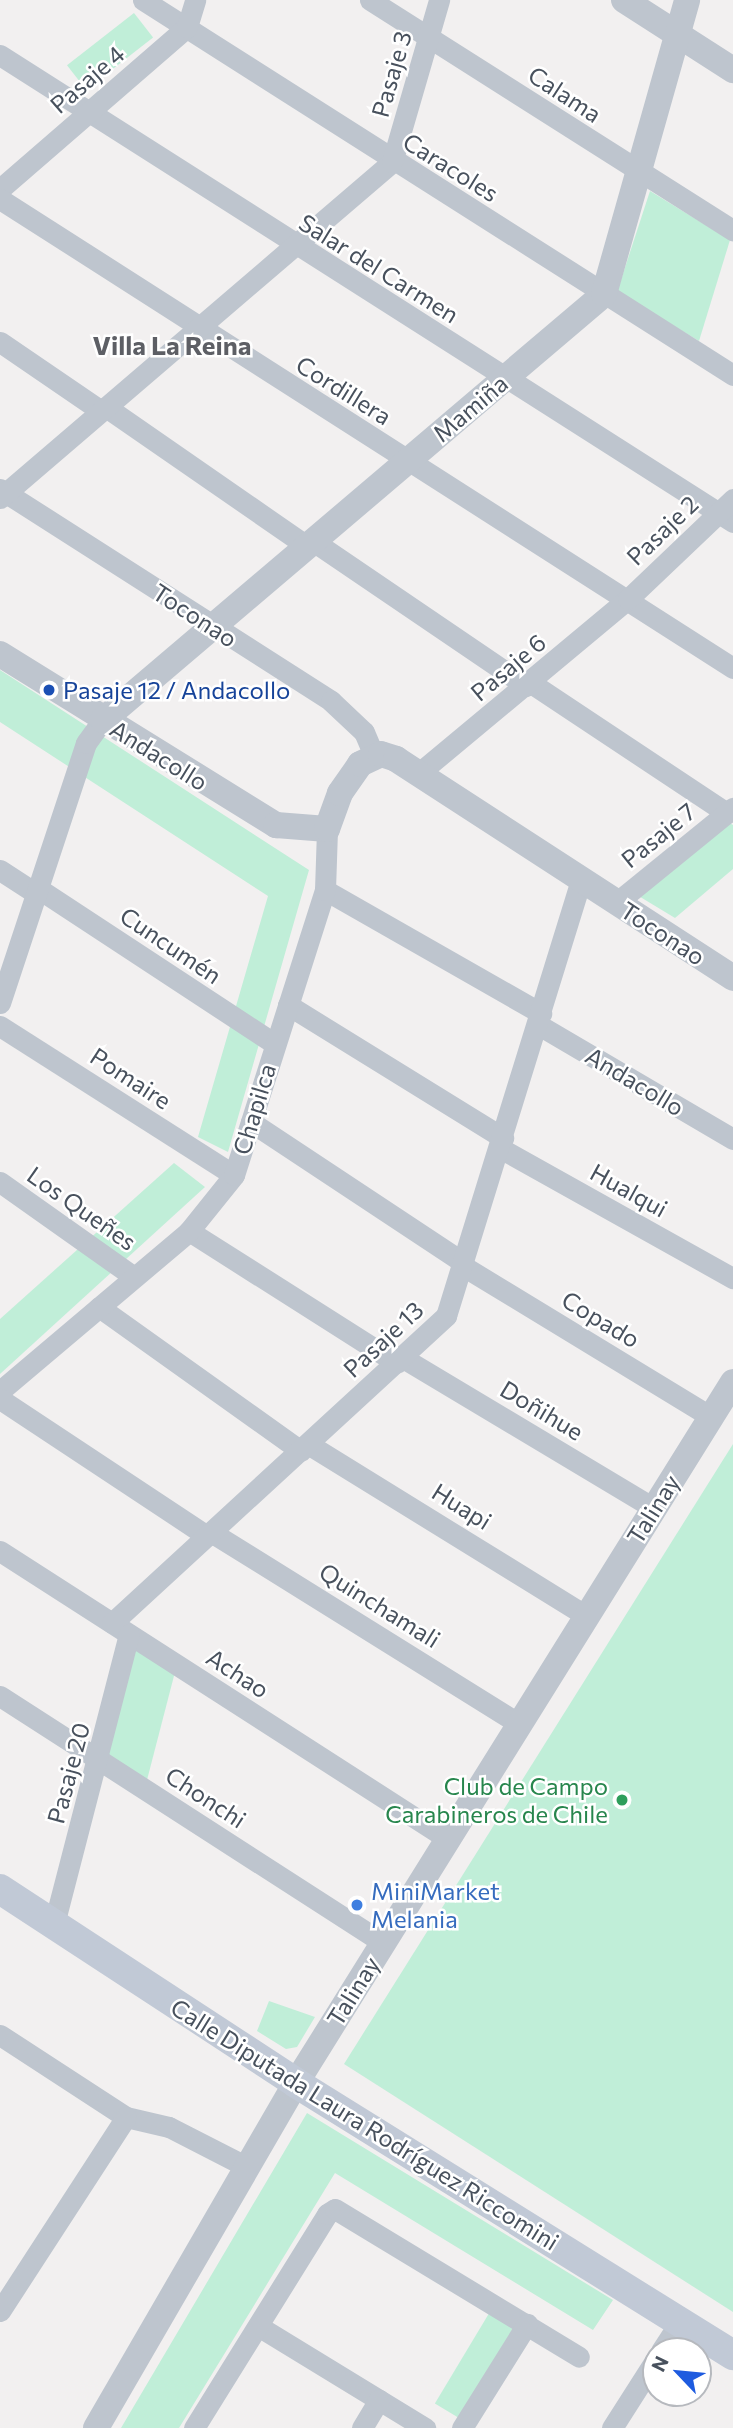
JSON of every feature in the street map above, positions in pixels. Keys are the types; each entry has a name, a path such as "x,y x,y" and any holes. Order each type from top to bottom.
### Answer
{"main road":[{"name":"Calle Diputada Laura Rodríguez Riccomini","path":"0,1889 296,2083 733,2355"}],"street":[{"name":"Caracoles","path":"143,0 393,162 733,375"},
{"path":"187,27 195,0"},
{"name":"Calama","path":"370,0 733,230"},
{"name":"Pasaje 3","path":"393,162 439,0"},
{"path":"624,0 733,70"},
{"path":"604,294 687,0"},
{"name":"Pasaje 4","path":"0,190 187,27"},
{"name":"Salar del Carmen","path":"0,55 293,246 728,511"},
{"path":"2,493 393,162"},
{"name":"Cordillera","path":"0,199 197,328 733,668"},
{"name":"Mamiña","path":"103,720 604,294"},
{"path":"0,342 528,685 730,810"},
{"name":"Toconao","path":"2,493 331,701 364,732 378,755 419,773 733,978"},
{"name":"Pasaje 2","path":"628,599 728,511"},
{"name":"Pasaje 6","path":"419,773 528,685 628,599"},
{"name":"Andacollo","path":"0,654 261,818 292,829 327,830"},
{"path":"0,1003 86,743 103,720"},
{"name":"Chapilca","path":"0,1391 189,1231 234,1175 325,890 327,830 349,776 378,755"},
{"name":"Pasaje 7","path":"616,903 730,810"},
{"name":"Cuncumén","path":"0,870 275,1044"},
{"name":"Pasaje 13","path":"121,1629 209,1534 446,1316 581,881"},
{"name":"Andacollo","path":"325,890 733,1139"},
{"name":"Hualqui","path":"288,1005 501,1143 733,1278"},
{"name":"Pomaire","path":"0,1026 234,1175"},
{"name":"Copado","path":"251,1122 463,1265 711,1417"},
{"name":"Los Queñes","path":"0,1182 134,1277"},
{"name":"Doñihue","path":"189,1231 400,1360 654,1508"},
{"name":"Huapi","path":"99,1307 305,1447 587,1616"},
{"name":"Talinay","path":"96,2428 296,2083 733,1382"},
{"name":"Quinchamali","path":"0,1399 209,1534 520,1724"},
{"name":"Achao","path":"0,1551 448,1839"},
{"name":"Pasaje 20","path":"54,1924 99,1760 121,1629"},
{"name":"Chonchi","path":"0,1696 383,1942"},
{"path":"0,2035 126,2118 169,2127 247,2167"},
{"path":"0,2311 126,2118"},
{"path":"194,2428 327,2214 335,2209 579,2357"},
{"path":"670,2337 680,2322"},
{"path":"462,2428 527,2324"},
{"path":"258,2326 425,2428"},
{"path":"612,2428 642,2381"},
{"path":"362,2428 379,2400"}],"green space":[{"path":"134,13 153,37 86,90 67,65"},
{"path":"650,191 730,240 699,341 617,292"},
{"path":"0,670 309,870 228,1152 198,1137 268,896 0,722"},
{"path":"728,822 733,825 733,869 675,918 637,895"},
{"path":"174,1163 205,1187 0,1374 0,1319"},
{"name":"Club de Campo Carabineros de Chile","path":"733,1444 733,2312 344,2064"},
{"path":"133,1645 175,1672 147,1780 107,1756"},
{"path":"269,2001 315,2017 297,2047 286,2049 257,2031"},
{"path":"307,2113 613,2300 593,2330 335,2173 179,2428 121,2428"},
{"path":"491,2310 518,2326 461,2419 435,2403"}],"place":[{"name":"Pasaje 12 / Andacollo","path":"49,690"},
{"name":"Club de Campo Carabineros de Chile","path":"622,1800"},
{"name":"MiniMarket Melania","path":"357,1905"}],"district":[{"name":"Villa La Reina","path":"172,345"}]}
